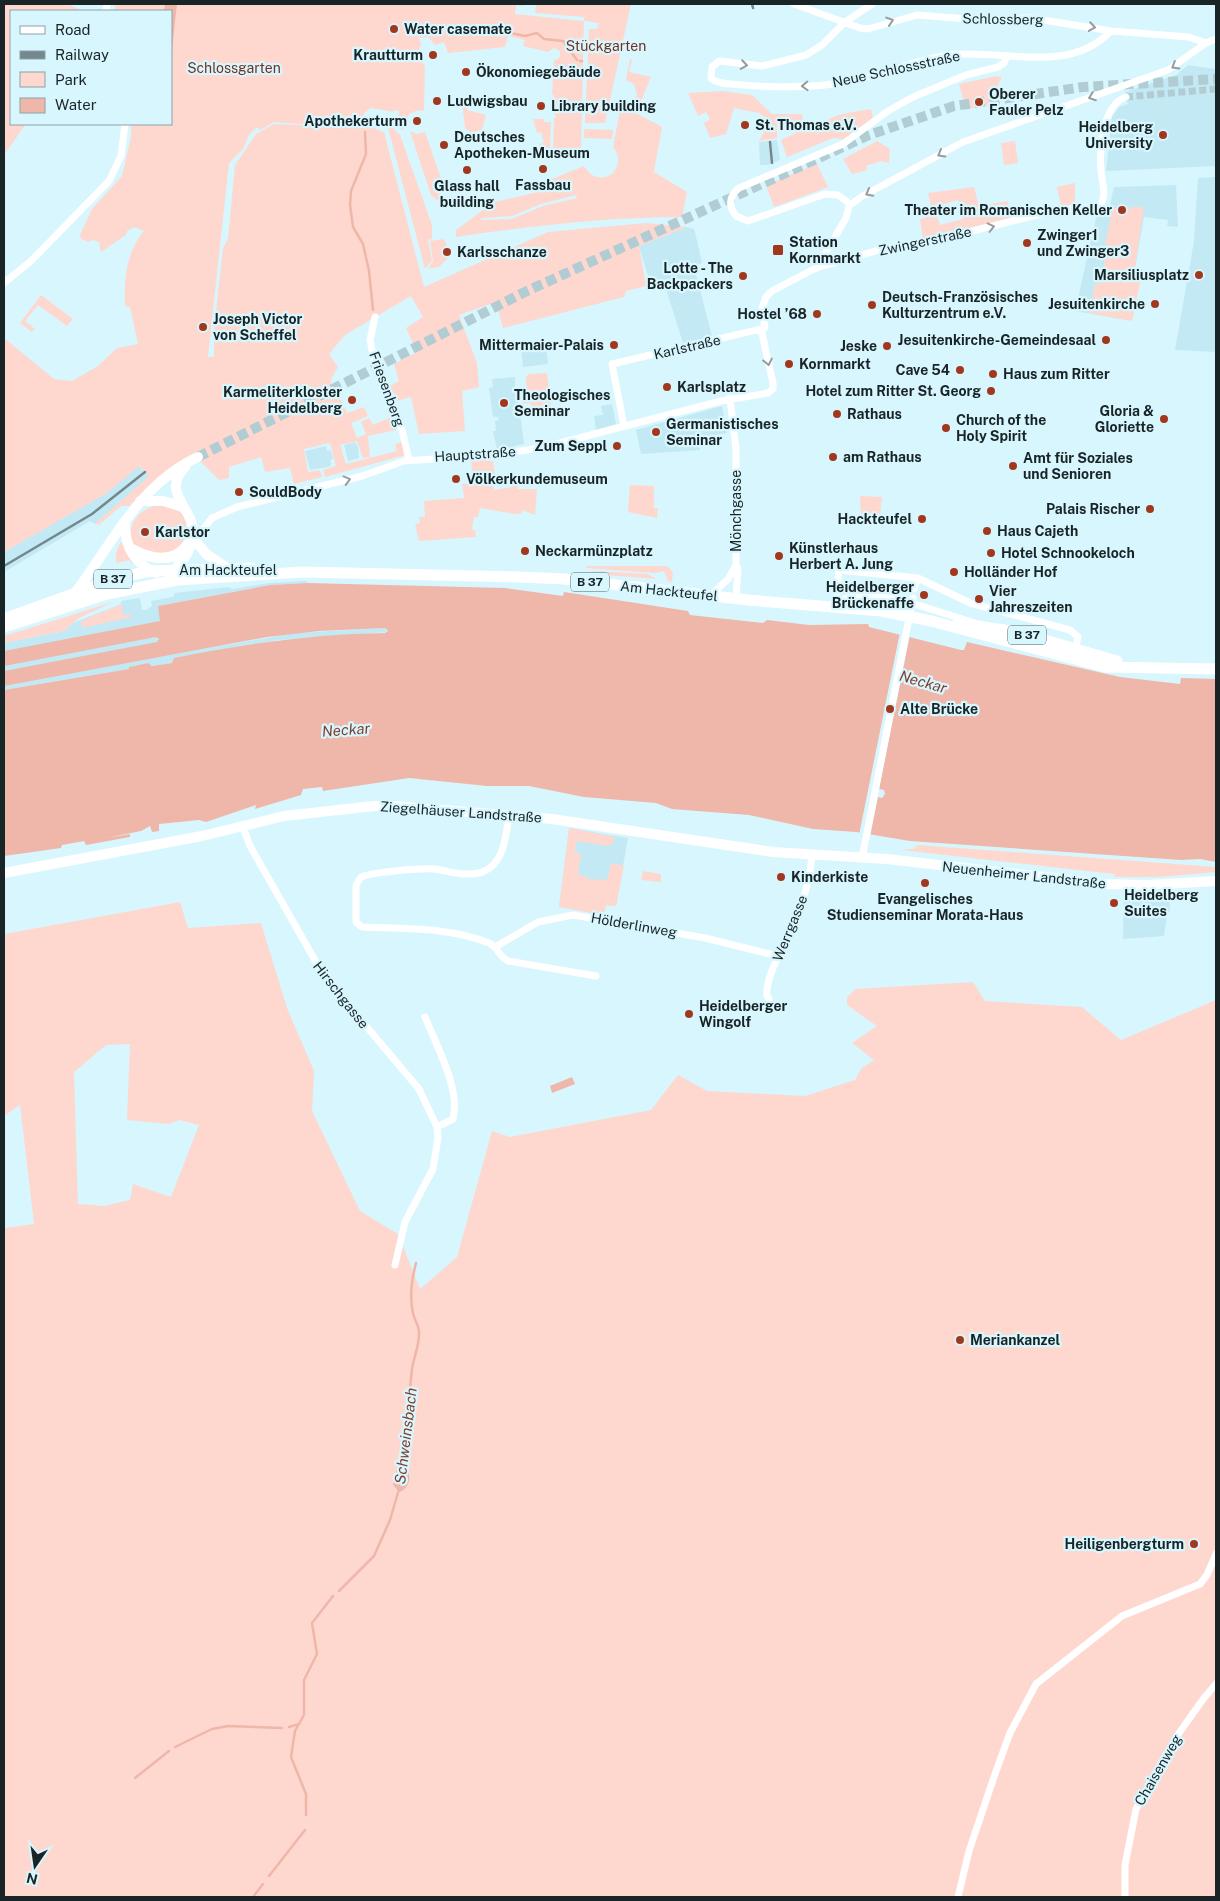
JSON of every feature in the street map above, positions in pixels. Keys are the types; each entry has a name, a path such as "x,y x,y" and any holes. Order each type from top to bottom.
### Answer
{"main road":[{"path":"75,593 140,501 179,466 198,457 184,467 176,480 175,489 182,507 190,520 193,537 206,554 227,568"},
{"path":"140,501 163,501 182,507"},
{"path":"125,520 125,538 129,547 137,560 152,571"},
{"path":"129,547 150,557 166,559 180,553 193,537"},
{"path":"170,577 186,555 193,537"},
{"name":"Am Hackteufel","path":"170,577 227,568 275,568 303,572"},
{"name":"B 37","path":"4,619 103,582 152,571"},
{"name":"Am Hackteufel","path":"152,571 170,577 303,572 564,579 736,599 881,611 931,621"},
{"name":"B 37","path":"4,627 170,577"},
{"name":"B 37","path":"931,621 1137,668 1216,669"},
{"name":"B 37","path":"931,621 976,625 1017,632 1074,654"},
{"name":"Ziegelhäuser Landstraße","path":"4,873 112,854 243,827 304,812 374,806 509,814 812,856 862,853"},
{"name":"Neuenheimer Landstraße","path":"862,853 1123,886 1216,882"}],"street":[{"name":"Schlossberg","path":"794,4 864,29 917,15 981,20 1031,18 1111,31 1189,37 1206,43"},
{"name":"Neue Schlossstraße","path":"872,4 844,23 822,45 806,55 762,66 718,62 710,69 711,78 718,82 751,86 819,85 856,80 948,56 1036,57 1070,54 1092,47 1111,31"},
{"path":"816,268 844,221 850,204 963,142 1168,70 1206,43 1216,39"},
{"name":"Neue Schlossstraße","path":"850,204 838,195 824,194 748,221 736,216 730,202 732,195 739,188 843,144 913,97 966,74 998,67 1004,63 1007,56"},
{"name":"Zwingerstraße","path":"763,329 762,308 766,297 816,268 879,250 924,243 1053,211 1094,208 1101,204 1104,196 1100,168 1106,118 1115,104 1126,97"},
{"path":"4,282 36,256 110,181 121,156 125,125"},
{"name":"Friesenberg","path":"374,317 370,340 374,360 402,430 409,460"},
{"name":"Karlstraße","path":"624,426 612,364 763,329"},
{"name":"Hauptstraße","path":"193,537 200,533 212,518 237,507 362,476 409,460 527,450 730,398 768,392 773,389 773,383 763,329"},
{"name":"Mönchgasse","path":"730,398 736,449 736,565 738,568 736,599"},
{"name":"Mönchgasse","path":"710,596 728,579 736,565"},
{"path":"835,608 840,570 918,578 970,603 1070,630 1078,637 1074,654"},
{"path":"914,589 918,578"},
{"path":"835,608 838,602 847,598 887,598 920,604 970,620 976,625"},
{"path":"862,853 913,598"},
{"path":"509,814 505,845 498,859 489,869 468,874 426,869 364,876 358,880 356,885 356,922 360,926 454,934 489,943 495,947 502,958 512,962 596,976"},
{"name":"Hirschgasse","path":"243,827 250,846 320,970 419,1089 437,1127 437,1143 433,1169 405,1222 395,1265"},
{"name":"Werrgasse","path":"769,999 766,993 778,956 796,922 807,886 812,856"},
{"name":"Hölderlinweg","path":"495,947 538,922 573,915 705,938 778,956"},
{"path":"425,1017 448,1073 454,1100 453,1119 437,1127"},
{"path":"958,1897 968,1851 995,1774 1020,1711 1041,1679 1130,1611 1185,1592 1200,1584 1207,1575 1216,1554"},
{"name":"Chaisenweg","path":"1125,1897 1125,1865 1136,1809 1179,1733 1216,1684"}],"shaded area":[{"name":"Heidelberg University","path":"1188,65 1216,69 1216,166 1106,171 1112,117 1119,107 1128,104 1125,92 1176,75"},
{"path":"777,140 780,160 768,165 760,165 759,142"},
{"path":"1216,177 1216,352 1175,350 1194,241 1198,178"},
{"name":"Heidelberg University","path":"1176,185 1178,227 1167,226 1168,220 1144,217 1126,320 1075,311 1097,214 1110,205 1114,187"},
{"path":"687,227 694,229 696,236 702,263 694,267 712,336 683,343 665,286 652,289 639,246"},
{"path":"546,347 548,364 523,367 521,349"},
{"name":"Theologisches Seminar","path":"515,377 515,390 517,390 524,444 497,450 493,431 496,431 495,421 499,420 498,417 493,417 489,388 493,387 492,379"},
{"path":"612,404 616,424 596,430 594,416 603,415 601,406"},
{"path":"722,406 727,433 698,438 700,450 641,454 636,430"},
{"path":"355,442 358,447 359,458 348,461 344,445"},
{"path":"326,446 327,451 331,450 333,459 330,460 331,465 310,470 305,451"},
{"path":"138,466 150,476 95,524 90,521 4,572 4,552 71,513"},
{"path":"307,581 307,583 270,585 158,606 161,621 131,641 156,637 159,641 135,661 295,633 385,628 387,632 278,640 174,659 172,663 152,666 148,663 129,667 129,669 4,690 4,643 64,631 73,623 121,604 121,601 140,598 142,610 147,610 152,606 151,601 173,597 175,593"},
{"path":"569,828 628,838 616,906 606,905 604,915 559,907"},
{"path":"1169,889 1170,911 1167,914 1164,936 1123,939 1124,891"}],"green space":[{"path":"4,4 67,4 82,10 10,10 10,125 25,125 4,155"},
{"name":"Schlossgarten","path":"115,4 523,4 523,6 516,5 515,14 584,21 581,149 553,149 554,118 556,118 553,108 555,105 553,105 554,95 552,95 554,61 560,57 560,51 554,48 548,52 523,46 525,40 508,36 505,47 448,53 444,42 435,45 428,37 419,38 421,43 418,57 425,66 424,111 418,110 409,114 403,130 397,125 399,111 394,110 393,112 371,108 364,113 363,120 354,120 346,124 355,121 384,132 424,287 548,232 646,223 687,227 639,246 646,286 626,291 624,297 503,328 496,302 459,315 477,363 479,387 462,391 465,431 419,434 411,397 397,401 390,386 399,381 394,364 417,352 406,328 423,317 411,296 345,335 329,354 338,367 331,379 333,398 339,396 347,413 364,407 368,416 351,423 357,438 366,434 361,422 369,418 373,425 391,417 396,430 368,436 370,457 363,458 357,441 340,445 346,464 397,451 395,444 402,442 405,455 325,477 323,470 336,466 330,443 304,449 308,472 320,470 322,477 294,484 290,468 265,472 261,457 229,467 229,478 219,480 199,460 159,477 129,506 121,506 99,525 95,524 149,476 139,466 107,493 4,552 4,338 54,379 72,381 98,366 117,348 138,344 130,307 125,306 125,286 127,266 133,248 144,231 134,227 127,231 126,235 101,252 99,242 93,240 89,242 81,239 80,235 92,209 122,176 131,137 131,125 172,125 172,10 115,10","holes":["274,122 320,126 274,124 256,134 235,165 228,239 223,248 214,330 214,357 208,357 229,163 243,149 249,135 257,127 260,130"]},
{"name":"Stückgarten","path":"536,4 631,4 605,123 585,123 589,29 597,29 599,23 584,21 584,17 535,13"},
{"path":"630,59 632,60 629,72 651,77 636,113 662,127 654,172 687,192 682,217 569,223 456,237 456,230 491,204 538,192 541,193 542,190 539,182 545,182 584,166 589,173 596,177 612,174 617,167 618,160 613,147 621,105 632,103 637,95 634,84 626,80","holes":["576,195 577,198 543,206 512,219 481,220 481,218 512,216 541,204"]},
{"name":"Oberer Fauler Pelz","path":"996,76 1002,77 994,94 989,95 991,105 968,109 966,99 963,99 959,84"},
{"path":"722,91 752,95 772,114 802,114 803,122 810,124 819,124 839,115 871,109 873,118 844,139 833,138 787,157 781,140 796,133 795,123 777,123 777,138 759,141 767,126 766,118 759,113 734,108 726,134 710,138 704,123 710,119 706,112 698,116 688,93"},
{"path":"473,100 468,102 467,110 486,115 482,130 471,133 465,128 462,102"},
{"path":"533,119 544,119 544,122 551,122 550,149 540,149 539,144 544,143 541,132 537,133"},
{"path":"388,128 393,128 400,135 432,225 432,239 428,240 432,260 425,269"},
{"path":"584,129 613,130 612,139 584,138"},
{"path":"410,131 416,134 425,132 443,184 439,190 443,200 440,203 431,195"},
{"path":"877,141 890,149 889,163 881,161 866,166 867,170 852,174 843,159"},
{"path":"1015,141 1018,163 1004,165 1001,143"},
{"path":"817,164 828,187 774,207 766,185"},
{"path":"1075,183 1075,204 1061,206 1057,187"},
{"path":"974,187 979,206 1008,201 1010,218 923,239 920,219 936,214 940,225 963,219 958,200 941,205 940,202 931,207 928,193"},
{"path":"1144,207 1135,267 1143,269 1132,321 1089,313 1095,284 1100,284 1108,245 1105,244 1111,218 1097,214 1108,208"},
{"path":"444,239 451,255 439,267 428,269 433,261 430,241"},
{"path":"41,295 73,319 67,326 38,305 25,321 35,329 32,332 20,323"},
{"path":"547,373 551,406 534,409 530,403 523,404 522,400 527,397 526,377 529,374"},
{"path":"471,460 493,461 496,480 492,481 494,490 512,487 513,476 511,474 517,473 518,489 537,489 535,515 522,510 521,514 515,514 480,508 478,517 474,517 472,530 475,530 476,537 419,541 415,524 420,523 419,517 425,517 424,501 464,498 462,484 473,483"},
{"path":"630,485 654,486 654,508 658,508 657,518 628,512"},
{"path":"860,496 882,497 880,517 861,516"},
{"path":"156,505 175,508 185,519 185,534 182,543 176,551 153,555 132,543 131,530 135,520 144,511"},
{"path":"121,542 133,562 132,564 130,560 117,563 116,552"},
{"path":"586,566 667,566 673,572 672,582 668,581 664,571 654,573 586,568"},
{"path":"593,571 647,574 657,579 593,574"},
{"path":"113,602 79,618 64,631 4,643 4,636"},
{"path":"122,604 123,615 131,614 131,617 82,628 81,621"},
{"path":"569,828 615,837 613,843 608,846 577,841 575,852 581,854 578,874 588,879 607,880 611,863 624,866 616,906 606,905 604,915 559,907"},
{"path":"918,845 1216,867 1216,872 1159,877 1115,877 1114,874 901,850 913,849"},
{"path":"643,871 661,874 661,882 641,880"},
{"path":"180,902 188,928 261,923 287,1008 314,1071 312,1111 360,1211 398,1234 420,1289 457,1257 492,1131 510,1137 651,1110 678,1075 707,1091 805,1096 855,1080 861,1069 874,1060 852,1043 877,1026 847,1005 847,998 855,989 973,982 985,1001 1082,1007 1121,1040 1216,1000 1216,1897 4,1897 4,1228 34,1224 20,1105 4,1116 4,934","holes":["130,1044 127,1120 169,1124 179,1120 199,1125 171,1197 133,1184 130,1200 104,1206 78,1204 74,1072 106,1045","397,1468 407,1468 410,1475 407,1486 397,1491 393,1485"]}],"water":[{"path":"165,4 177,4 172,49 172,10 164,10"},
{"name":"Neckar","path":"307,583 505,588 563,596 564,592 688,611 690,615 763,623 767,620 809,625 868,624 869,627 961,650 964,650 967,642 1120,677 1180,684 1181,678 1216,679 1216,862 1200,859 1181,860 910,841 856,832 813,829 749,815 672,809 656,803 584,797 529,786 487,786 409,778 323,791 322,787 303,789 301,795 255,809 256,805 206,822 199,820 159,824 159,831 152,832 150,826 141,831 106,838 130,834 130,837 86,845 84,841 62,845 61,848 4,856 4,690 129,669 129,667 148,663 152,666 172,663 174,658 253,644 332,635 385,633 388,631 385,628 319,631 267,637 4,686 4,671 157,642 159,639 156,637 4,666 4,651 160,621 158,606 270,585"},
{"path":"572,1077 575,1084 552,1093 550,1086"},
{"path":"401,1466 409,1471 409,1482 399,1492 393,1485 397,1468"}],"pier":[{"name":"Alte Brücke","path":"900,632 910,635 879,789 884,790 885,794 882,798 878,797 870,837 859,835"}],"waterway":[{"path":"501,31 525,36 537,33 544,39 563,41 577,60"},
{"path":"365,132 366,154 351,191 350,205 353,227 363,244 369,271 373,310"},
{"name":"Schweinsbach","path":"402,1469 412,1369 419,1336 411,1300 412,1281 416,1263"},
{"name":"Schweinsbach","path":"339,1591 374,1556 390,1520 399,1489"},
{"path":"306,1815 306,1794 291,1757 295,1731 304,1715 304,1680 317,1654 312,1623 333,1596"},
{"path":"289,1727 299,1724"},
{"path":"175,1747 212,1729 228,1726 282,1728"},
{"path":"135,1778 169,1751"},
{"path":"269,1876 305,1830"},
{"path":"253,1897 263,1884"}],"tunnel":[{"path":"198,457 527,291 869,135 954,106 1083,87 1216,79"},
{"path":"1126,97 1216,89"}],"railway":[{"path":"752,4 753,8"},
{"path":"770,142 772,163"},
{"path":"4,566 92,514 145,472"}],"place":[{"name":"Water casemate","path":"394,29"},
{"name":"Krautturm","path":"433,55"},
{"name":"Ökonomiegebäude","path":"466,72"},
{"name":"Ludwigsbau","path":"437,101"},
{"name":"Oberer Fauler Pelz","path":"979,102"},
{"name":"Library building","path":"541,106"},
{"name":"Apothekerturm","path":"417,121"},
{"name":"St. Thomas e.V.","path":"745,125"},
{"name":"Heidelberg University","path":"1163,135"},
{"name":"Deutsches Apotheken-Museum","path":"444,145"},
{"name":"Fassbau","path":"543,169"},
{"name":"Glass hall building","path":"467,170"},
{"name":"Theater im Romanischen Keller","path":"1122,210"},
{"name":"Zwinger1 und Zwinger3","path":"1027,243"},
{"name":"Station Kornmarkt","path":"778,250"},
{"name":"Karlsschanze","path":"447,252"},
{"name":"Marsiliusplatz","path":"1199,275"},
{"name":"Lotte - The Backpackers","path":"743,276"},
{"name":"Jesuitenkirche","path":"1155,304"},
{"name":"Deutsch-Französisches Kulturzentrum e.V.","path":"872,305"},
{"name":"Hostel ’68","path":"817,314"},
{"name":"Joseph Victor von Scheffel","path":"203,327"},
{"name":"Jesuitenkirche-Gemeindesaal","path":"1106,340"},
{"name":"Mittermaier-Palais","path":"614,345"},
{"name":"Jeske","path":"887,346"},
{"name":"Kornmarkt","path":"789,364"},
{"name":"Cave 54","path":"960,370"},
{"name":"Haus zum Ritter","path":"993,374"},
{"name":"Karlsplatz","path":"667,387"},
{"name":"Hotel zum Ritter St. Georg","path":"991,391"},
{"name":"Karmeliterkloster Heidelberg","path":"352,400"},
{"name":"Theologisches Seminar","path":"504,403"},
{"name":"Rathaus","path":"837,414"},
{"name":"Gloria & Gloriette","path":"1164,419"},
{"name":"Church of the Holy Spirit","path":"946,428"},
{"name":"Germanistisches Seminar","path":"656,432"},
{"name":"Zum Seppl","path":"617,446"},
{"name":"am Rathaus","path":"833,457"},
{"name":"Amt für Soziales und Senioren","path":"1013,466"},
{"name":"Völkerkundemuseum","path":"456,479"},
{"name":"SouldBody","path":"239,492"},
{"name":"Palais Rischer","path":"1150,509"},
{"name":"Hackteufel","path":"922,519"},
{"name":"Haus Cajeth","path":"987,531"},
{"name":"Karlstor","path":"145,532"},
{"name":"Neckarmünzplatz","path":"525,551"},
{"name":"Hotel Schnookeloch","path":"991,553"},
{"name":"Künstlerhaus Herbert A. Jung","path":"779,556"},
{"name":"Holländer Hof","path":"954,572"},
{"name":"Heidelberger Brückenaffe","path":"924,595"},
{"name":"Vier Jahreszeiten","path":"979,599"},
{"name":"Alte Brücke","path":"890,709"},
{"name":"Kinderkiste","path":"781,877"},
{"name":"Evangelisches Studienseminar Morata-Haus","path":"925,883"},
{"name":"Heidelberg Suites","path":"1114,903"},
{"name":"Heidelberger Wingolf","path":"689,1014"},
{"name":"Meriankanzel","path":"960,1340"},
{"name":"Heiligenbergturm","path":"1194,1544"}]}
